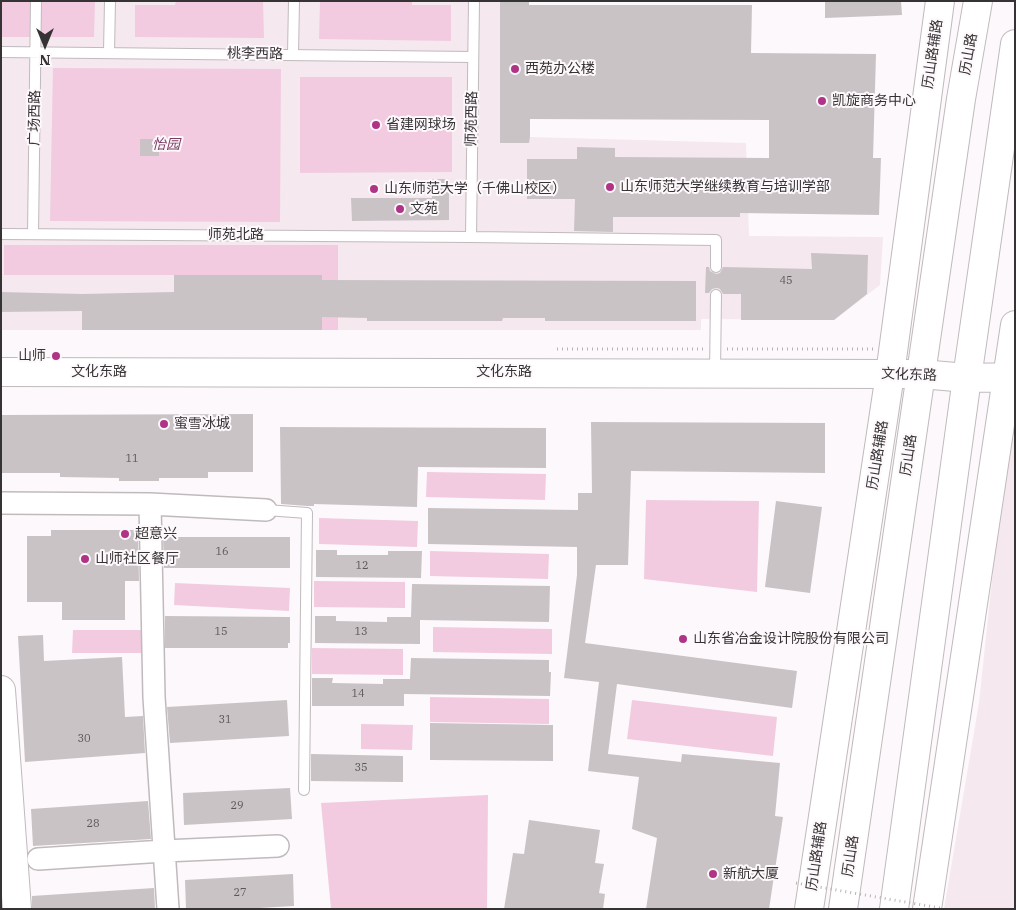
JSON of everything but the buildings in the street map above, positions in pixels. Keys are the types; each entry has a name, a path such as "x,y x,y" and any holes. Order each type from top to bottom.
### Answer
{"main road":[{"name":"历山路辅路","path":"809,909 890,374 940,1"},
{"name":"历山路","path":"843,909 920,374 961,99 978,1"},
{"path":"894,909 1015,44"},
{"path":"934,908 1011,377 1015,325"},
{"name":"文化东路","path":"1,372 553,372 920,374 967,378 1011,377"},
{"path":"1,690 5,806 17,909"}],"street":[{"path":"1,502 150,504 266,510"},
{"path":"150,504 154,698 168,909"},
{"path":"38,859 278,846"}],"lane":[{"name":"广场西路","path":"34,234 36,1"},
{"path":"109,52 110,1"},
{"path":"293,54 294,1"},
{"name":"师苑西路","path":"471,236 474,1"},
{"name":"桃李西路","path":"1,52 473,57"},
{"name":"师苑北路","path":"1,234 471,236 716,240 716,266"},
{"path":"715,374 716,295"},
{"path":"266,510 307,513 304,790"}],"path":[{"path":"796,883 934,908"}],"shaded area":[{"name":"山东师范大学（千佛山校区）","path":"1,1 529,1 530,137 746,143 749,236 883,237 880,285 834,320 701,319 701,330 1,330"},
{"path":"1007,439 1015,439 1015,909 944,909 979,703"}],"green space":[{"path":"1,1 95,1 94,37 1,37"},
{"path":"176,1 263,1 264,38 135,37 135,5 175,5"},
{"path":"320,1 412,1 412,5 451,5 451,41 319,39"},
{"name":"怡园","path":"53,68 281,69 280,222 50,221"},
{"name":"省建网球场","path":"300,77 452,77 452,172 300,173"},
{"path":"4,245 338,245 338,330 322,330 322,275 4,275"},
{"path":"427,472 546,474 545,500 426,497"},
{"path":"646,500 759,501 757,592 644,579"},
{"path":"319,518 418,521 417,547 319,544"},
{"path":"430,551 549,554 548,579 430,576"},
{"path":"314,581 405,582 405,608 314,607"},
{"path":"175,583 290,588 289,611 174,605"},
{"path":"433,627 552,629 552,654 433,652"},
{"path":"73,630 142,630 142,653 72,653"},
{"path":"312,648 403,649 403,675 312,674"},
{"path":"430,697 549,699 549,724 430,722"},
{"path":"632,700 777,717 773,756 627,739"},
{"path":"361,724 413,725 412,750 361,749"},
{"path":"488,795 487,909 331,909 321,803"}],"place":[{"name":"西苑办公楼","path":"515,69"},
{"name":"凯旋商务中心","path":"822,101"},
{"name":"省建网球场","path":"376,125"},
{"name":"山东师范大学继续教育与培训学部","path":"610,187"},
{"name":"山东师范大学（千佛山校区）","path":"374,189"},
{"name":"文苑","path":"400,209"},
{"name":"山师","path":"56,356"},
{"name":"蜜雪冰城","path":"164,424"},
{"name":"超意兴","path":"125,534"},
{"name":"山师社区餐厅","path":"85,559"},
{"name":"山东省冶金设计院股份有限公司","path":"683,639"},
{"name":"新航大厦","path":"713,874"}]}
